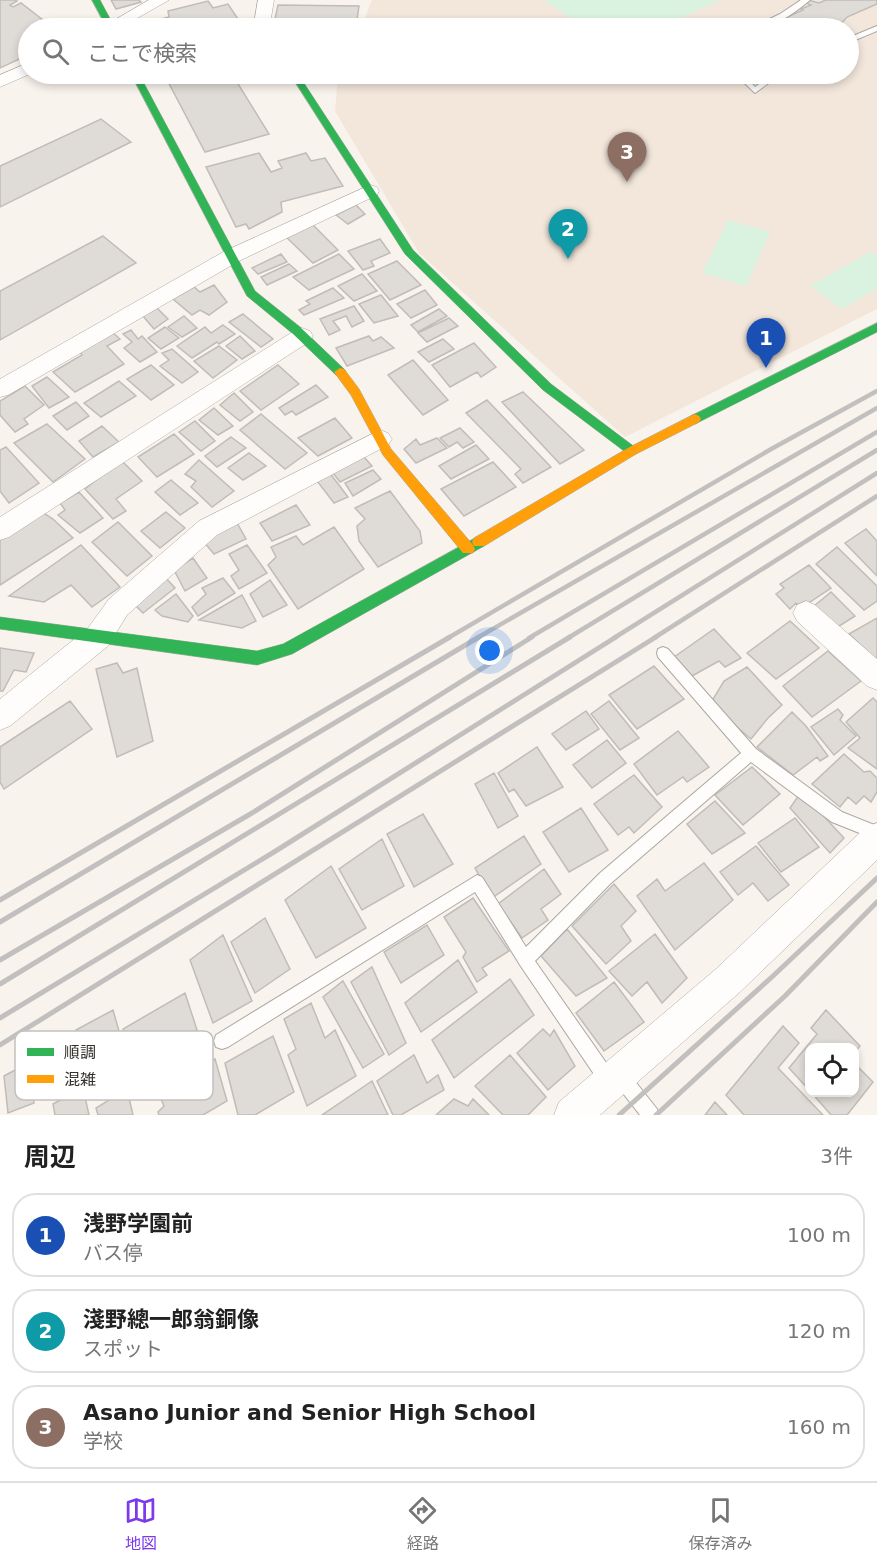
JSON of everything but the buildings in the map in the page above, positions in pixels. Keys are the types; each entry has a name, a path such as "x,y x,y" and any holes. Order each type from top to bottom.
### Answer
{"street":[{"path":"96,0 105,18"},
{"path":"128,18 161,0"},
{"path":"263,18 266,0"},
{"path":"0,82 18,73"},
{"path":"140,84 251,293 339,370 355,392 387,452 468,549"},
{"path":"300,84 409,252 547,387 632,451"},
{"path":"0,389 232,256 370,191"},
{"path":"0,623 257,658 287,649 468,549 632,451 877,327"},
{"path":"0,530 302,336"},
{"path":"0,717 98,637 118,607 208,528 380,440"},
{"path":"806,613 877,677"},
{"path":"572,1115 615,1080 772,940 877,838"}],"lane":[{"path":"778,18 806,0"},
{"path":"859,36 877,28"},
{"path":"748,84 755,91 764,84"},
{"path":"663,653 751,754 837,816 877,833"},
{"path":"525,960 557,924 675,818 751,754"},
{"path":"222,1041 477,882 525,960 615,1080 651,1115"}],"shaded area":[{"path":"372,0 877,0 877,309 625,437 419,253 335,111 337,84 859,84 859,18 365,18"}],"green space":[{"path":"544,0 720,0 680,18 572,18"},
{"path":"728,220 770,232 746,286 702,273"},
{"path":"870,252 877,256 877,288 842,309 810,286"}],"railway":[{"path":"448,638 773,448 877,391"},
{"path":"477,638 877,408"},
{"path":"529,638 877,432"},
{"path":"568,638 877,450"},
{"path":"614,638 877,473"},
{"path":"654,638 877,496"},
{"path":"0,900 450,637"},
{"path":"0,922 479,637"},
{"path":"0,960 252,813 532,637"},
{"path":"0,984 570,637"},
{"path":"0,1018 274,852 616,637"},
{"path":"23,1031 656,637"},
{"path":"619,1115 773,976 877,878"},
{"path":"656,1115 785,996 877,902"},
{"path":"0,1045 15,1036"}],"traffic: fast":[{"path":"96,0 106,18"},
{"path":"140,84 251,293 296,330 340,372"},
{"path":"300,84 409,252 547,387 632,451"},
{"path":"695,419 877,327"},
{"path":"0,623 257,658 287,649 479,542"}],"traffic: slow":[{"path":"340,372 355,392 387,452 468,549"},
{"path":"479,542 632,451 695,419"}],"place":[{"name":"Asano Junior and Senior High School","path":"627,182"},
{"name":"淺野總一郎翁銅像","path":"568,259"},
{"name":"浅野学園前","path":"766,368"}]}
